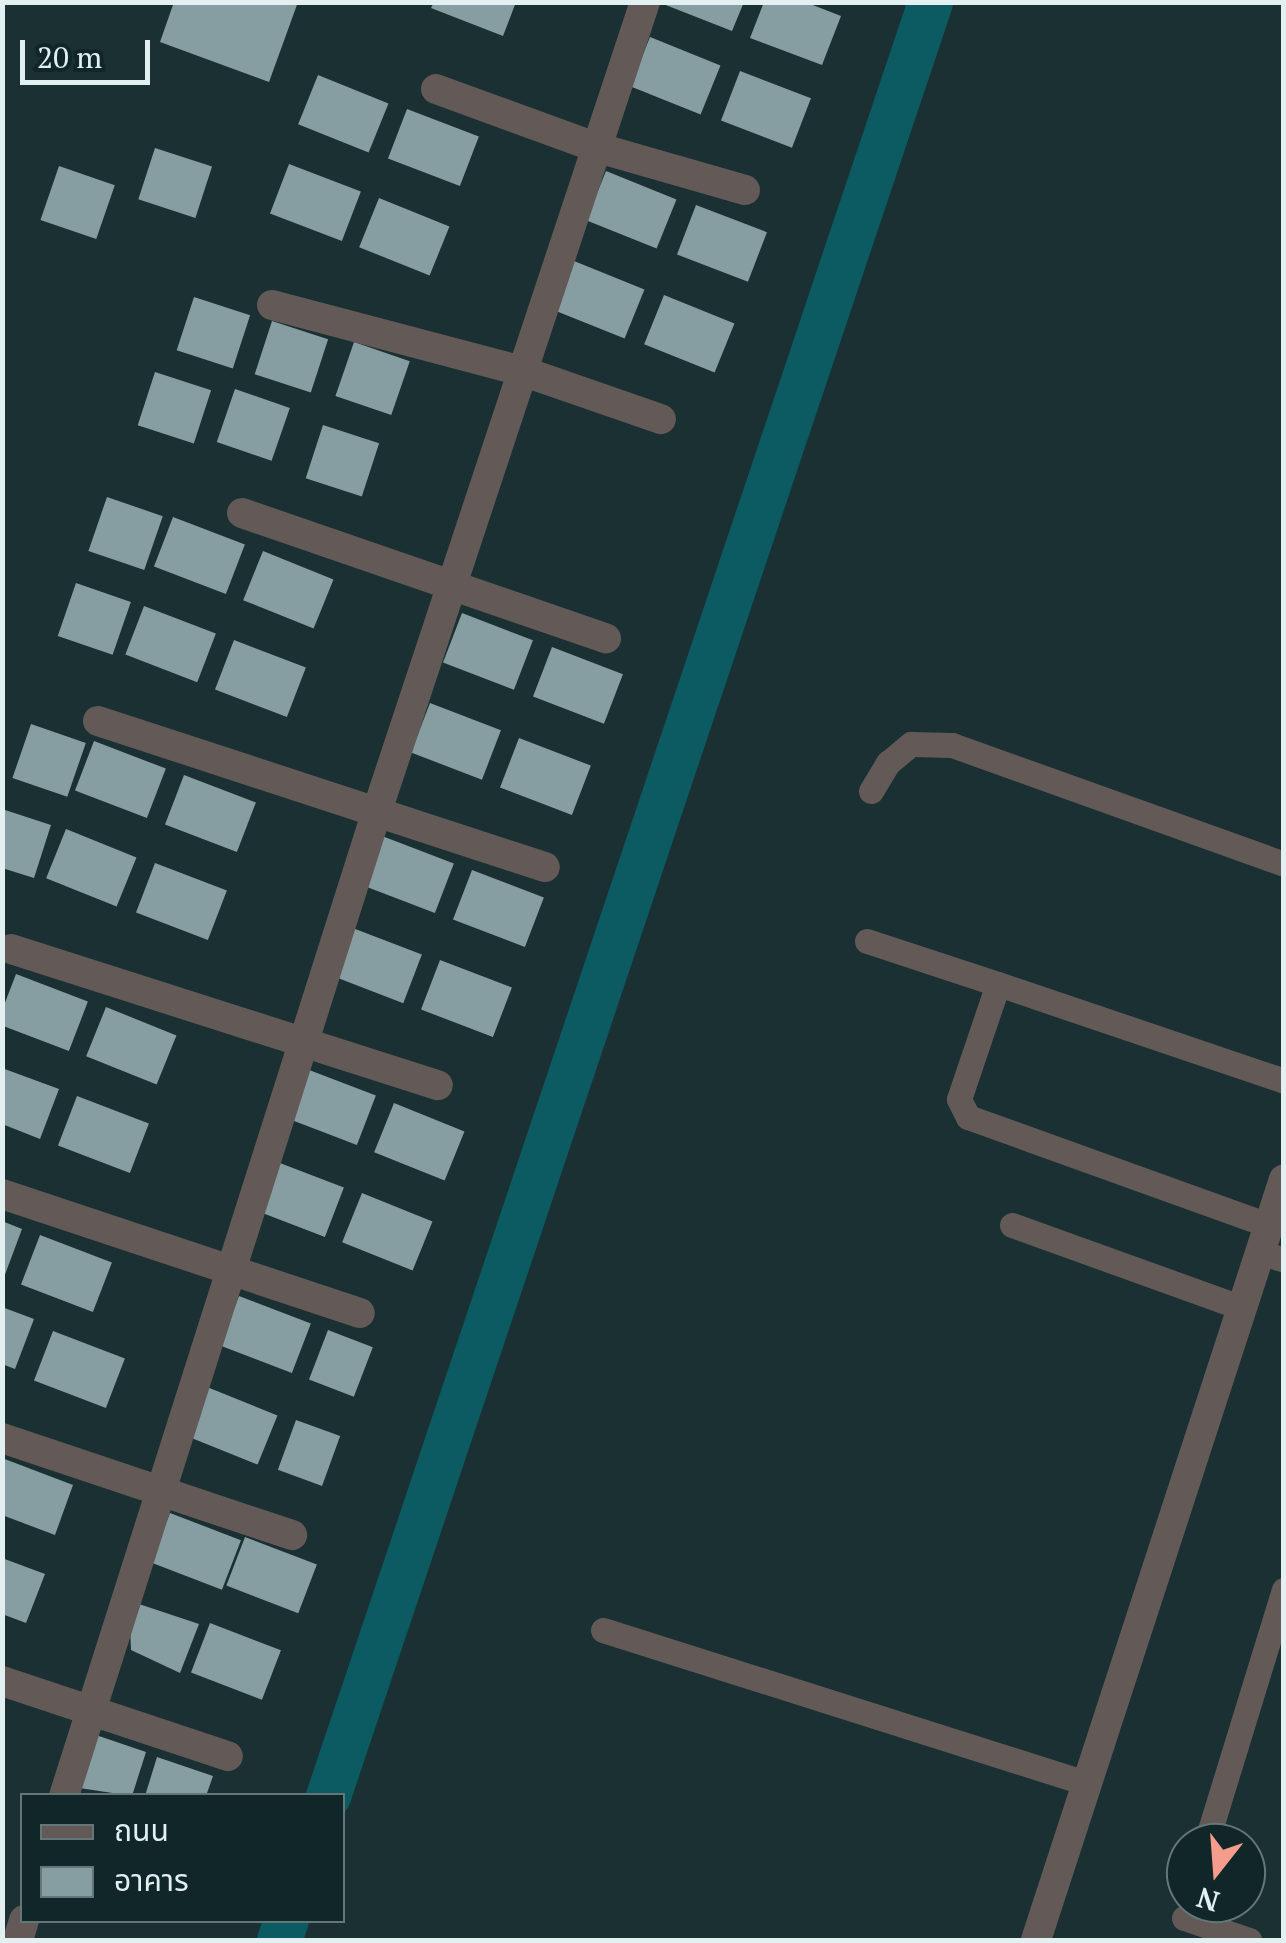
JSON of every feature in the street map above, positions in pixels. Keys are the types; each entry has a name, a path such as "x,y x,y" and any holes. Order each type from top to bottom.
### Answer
{"street":[{"path":"65,1793 302,1042 594,147 645,2"},
{"path":"436,89 594,147 745,190"},
{"path":"272,305 522,371 661,419"},
{"path":"242,513 450,588 606,638"},
{"path":"98,721 545,867"},
{"path":"11,949 438,1085"},
{"path":"1036,1940 1242,1308 1270,1246 1284,1179"},
{"path":"2,1194 360,1313"},
{"path":"2,1438 292,1536"},
{"path":"2,1681 228,1756"},
{"path":"2,1938 14,1940"}],"lane":[{"path":"871,791 888,763 911,744 952,745 1284,864"},
{"path":"867,941 1284,1081"},
{"path":"998,984 962,1081 963,1113 1270,1246"},
{"path":"1012,1225 1242,1308"},
{"path":"1212,1823 1284,1590"},
{"path":"603,1630 1086,1784"},
{"path":"1193,1923 1250,1940"}],"building":[{"path":"174,2 298,2 269,82 160,42"},
{"path":"434,2 516,2 503,36 431,8"},
{"path":"658,2 744,2 732,31"},
{"path":"764,2 805,2 841,16 822,65 750,38"},
{"path":"650,37 720,65 701,115 630,86"},
{"path":"740,71 811,98 792,148 721,120"},
{"path":"318,75 388,103 369,153 298,124"},
{"path":"407,109 479,137 460,186 388,158"},
{"path":"155,148 212,167 195,218 138,199"},
{"path":"289,164 361,192 342,241 270,213"},
{"path":"59,166 115,185 96,239 40,220"},
{"path":"606,171 676,199 657,249 586,220"},
{"path":"379,198 449,226 430,276 359,247"},
{"path":"696,205 767,232 748,282 677,254"},
{"path":"574,261 644,289 625,339 554,310"},
{"path":"664,295 734,323 715,373 644,344"},
{"path":"194,297 250,315 233,368 177,350"},
{"path":"272,321 328,339 311,392 255,374"},
{"path":"354,342 410,361 391,415 335,396"},
{"path":"155,372 211,390 194,443 138,425"},
{"path":"235,389 290,408 272,461 217,442"},
{"path":"323,425 379,443 362,496 306,478"},
{"path":"107,497 163,516 144,570 88,551"},
{"path":"173,517 245,545 226,594 154,566"},
{"path":"263,551 333,579 314,629 243,600"},
{"path":"76,583 131,602 113,655 58,636"},
{"path":"144,606 216,634 197,682 125,655"},
{"path":"462,613 533,640 514,690 443,662"},
{"path":"234,640 306,668 287,717 215,689"},
{"path":"552,647 623,674 604,724 533,696"},
{"path":"430,703 501,730 482,780 411,752"},
{"path":"31,724 86,743 67,797 12,778"},
{"path":"519,738 591,766 572,815 500,787"},
{"path":"94,741 166,769 147,818 75,790"},
{"path":"184,775 256,803 237,852 165,824"},
{"path":"2,809 51,825 34,878 2,868"},
{"path":"66,829 136,857 117,907 46,878"},
{"path":"382,836 454,864 435,913 363,885"},
{"path":"155,863 227,891 208,940 136,912"},
{"path":"472,870 544,898 525,947 453,919"},
{"path":"350,927 422,955 403,1003 331,976"},
{"path":"440,960 512,988 493,1037 421,1009"},
{"path":"16,974 88,1002 69,1051 2,1025 2,1010"},
{"path":"106,1007 176,1035 157,1085 86,1056"},
{"path":"2,1068 59,1089 40,1139 2,1124"},
{"path":"304,1068 376,1096 357,1145 285,1117"},
{"path":"77,1096 149,1124 130,1173 58,1145"},
{"path":"394,1103 464,1131 445,1181 374,1152"},
{"path":"272,1160 344,1188 325,1237 253,1209"},
{"path":"362,1193 432,1221 413,1271 342,1242"},
{"path":"2,1221 22,1229 3,1280 2,1280"},
{"path":"40,1235 112,1263 93,1312 21,1284"},
{"path":"239,1296 311,1324 292,1373 220,1345"},
{"path":"2,1307 34,1319 15,1369 2,1364"},
{"path":"328,1330 373,1347 354,1397 309,1379"},
{"path":"53,1331 125,1359 106,1408 34,1380"},
{"path":"207,1387 277,1415 258,1465 187,1436"},
{"path":"296,1420 340,1436 322,1486 278,1470"},
{"path":"2,1458 73,1485 55,1535 2,1515"},
{"path":"170,1513 241,1540 222,1590 151,1562"},
{"path":"245,1537 317,1565 298,1613 226,1586"},
{"path":"2,1558 45,1574 26,1623 2,1614"},
{"path":"139,1604 199,1624 180,1673 131,1650 130,1627"},
{"path":"210,1623 281,1650 262,1700 191,1672"},
{"path":"90,1733 146,1752 133,1793 73,1787"},
{"path":"157,1757 213,1776 207,1793 146,1793"}],"waterway":[{"path":"329,1793 930,2"},
{"path":"279,1940 285,1923"}]}
